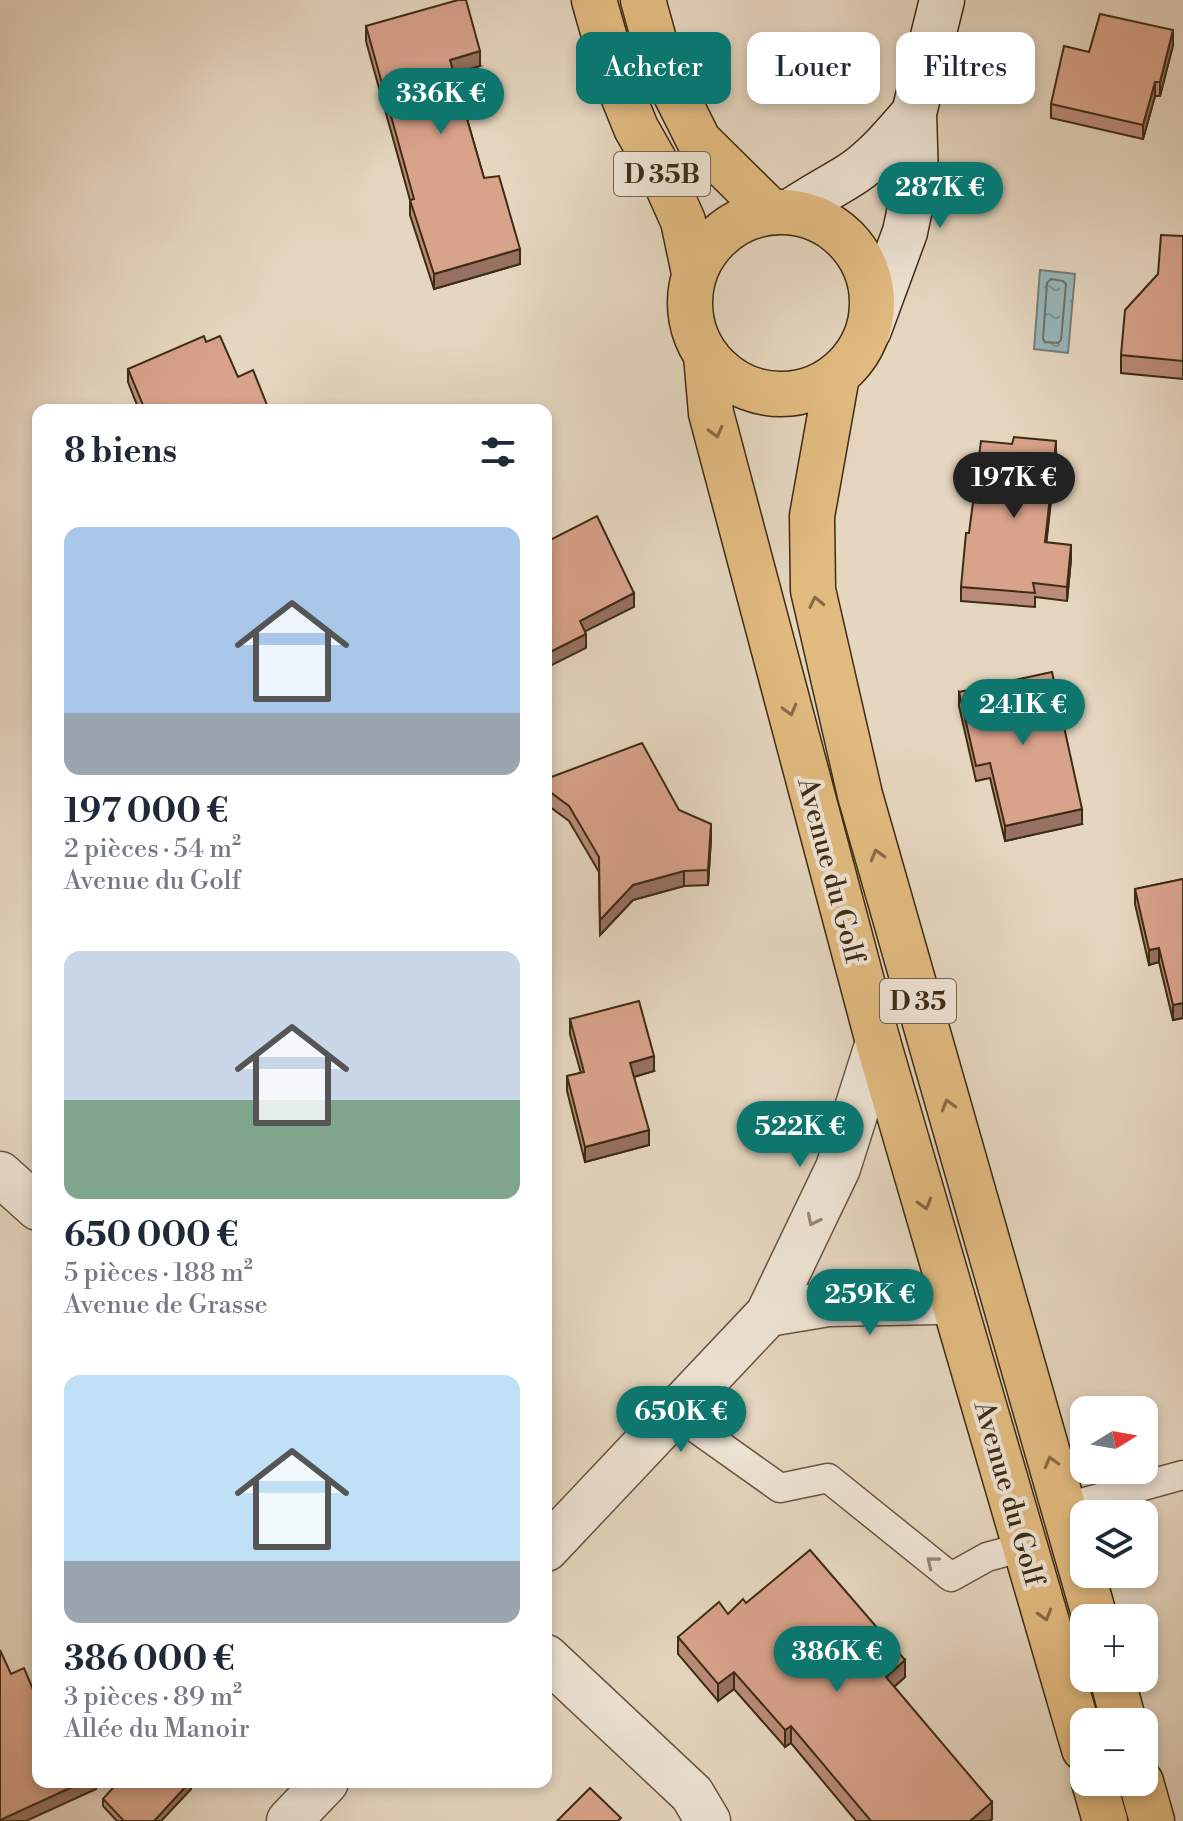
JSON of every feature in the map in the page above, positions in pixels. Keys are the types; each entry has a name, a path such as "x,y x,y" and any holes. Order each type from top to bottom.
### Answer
{"main road":[{"name":"D 35B","path":"594,0 636,128 662,174 683,221 694,273"},
{"name":"D 35B","path":"643,0 661,65 699,141 781,212"},
{"path":"781,212 821,220 847,240 865,266 872,298 869,330 856,355 837,376 811,390 782,395 753,390 726,377 706,355 693,329 690,301 694,273 706,250 724,231 746,218 781,212"},
{"name":"Avenue du Golf","path":"706,355 711,413 878,1042 1072,1708"},
{"name":"Avenue du Golf","path":"837,376 812,516 813,590 860,795 1091,1604"},
{"path":"952,1296 959,1263 967,1172"},
{"path":"1098,1796 1105,1821"},
{"path":"1145,1796 1152,1821"}],"street":[{"path":"869,330 905,232 911,206 916,180 914,113 942,0"},
{"path":"781,212 856,171 914,113"},
{"path":"552,1543 768,1314 838,1168 878,1042"},
{"path":"0,1174 32,1203"},
{"path":"768,1314 828,1304 937,1302 952,1296"},
{"path":"552,1663 692,1794 708,1821"},
{"path":"289,1821 320,1788"}],"lane":[{"path":"673,1412 780,1488 828,1478 951,1577 987,1557 1027,1546"},
{"path":"1063,1508 1183,1475"}],"water":[{"path":"1040,270 1075,274 1068,353 1034,349"}],"building":[{"path":"466,0 480,51 450,60 484,178 499,176 520,249 434,274 410,200 414,199 366,26"},
{"path":"1100,14 1173,30 1160,82 1155,82 1143,125 1051,104 1064,46 1089,52"},
{"path":"1161,235 1183,236 1183,361 1121,355 1125,310 1158,274"},
{"path":"204,336 206,342 220,336 238,377 253,370 267,404 143,404 128,369"},
{"path":"1014,437 1056,441 1045,542 1071,545 1067,587 1033,583 1035,593 961,587 981,441 1012,444"},
{"path":"597,516 634,593 580,621 586,634 552,651 552,539"},
{"path":"1052,672 1082,809 1005,826 990,763 976,766 959,692"},
{"path":"642,743 679,810 711,824 708,870 684,871 633,885 600,920 599,857 569,806 552,793 552,777"},
{"path":"1183,879 1183,1003 1173,1005 1159,948 1149,950 1135,889"},
{"path":"639,1001 654,1056 630,1063 649,1130 585,1147 567,1076 584,1072 570,1019"},
{"path":"810,1550 905,1660 886,1677 992,1802 970,1821 871,1821 791,1726 785,1730 734,1672 718,1684 678,1637 719,1602 728,1614 743,1599 746,1603"},
{"path":"0,1650 11,1674 24,1668 32,1687 32,1788 70,1788 0,1820"},
{"path":"113,1788 184,1788 154,1821 124,1821 103,1799"},
{"path":"590,1788 621,1818 618,1821 557,1821"}]}
